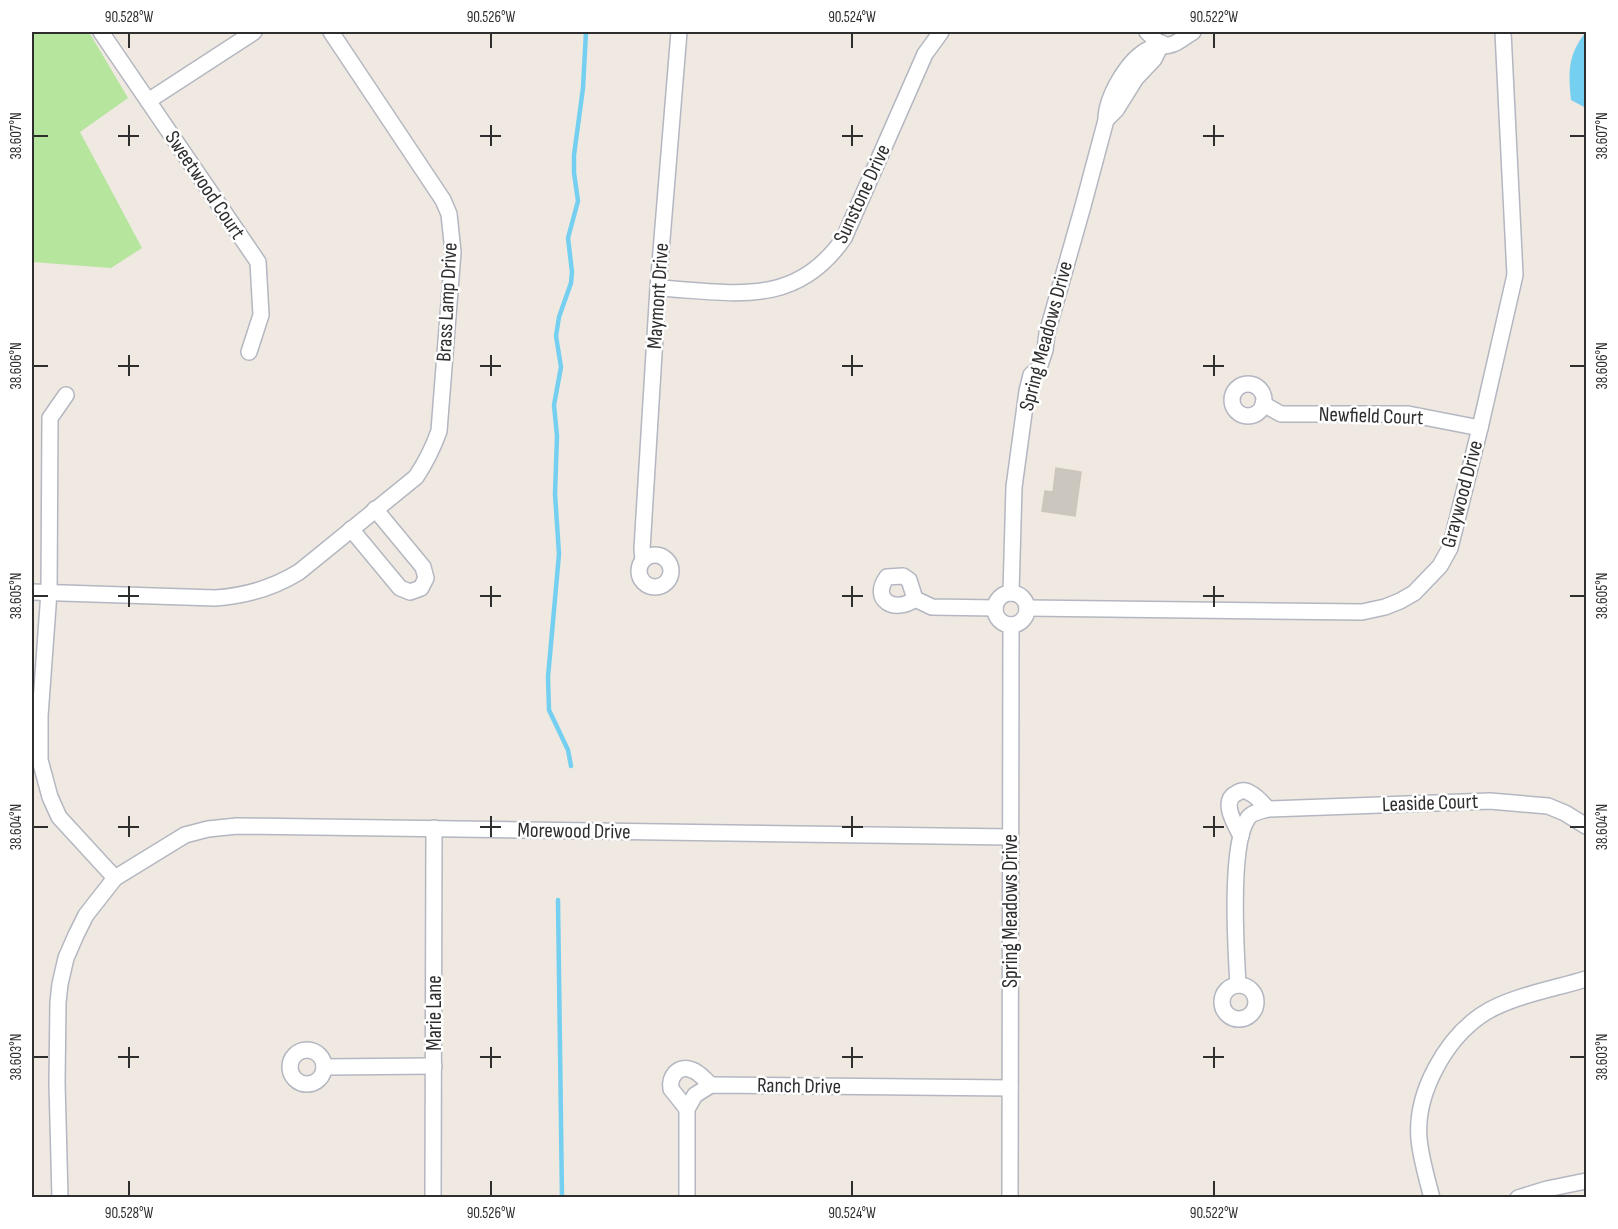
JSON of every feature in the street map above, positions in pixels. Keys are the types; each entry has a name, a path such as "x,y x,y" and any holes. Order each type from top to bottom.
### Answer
{"street":[{"name":"Sweetwood Court","path":"101,32 258,262 261,315 249,352"},
{"path":"148,101 254,32"},
{"name":"Brass Lamp Drive","path":"32,592 215,598 238,597 280,584 416,477 434,446 439,431 453,252 449,214 444,200 331,32"},
{"name":"Maymont Drive","path":"644,560 642,549 658,288 680,32"},
{"name":"Sunstone Drive","path":"658,288 764,292 803,279 819,267 834,253 844,238 925,54 941,32"},
{"path":"1147,32 1161,45 1173,44 1193,32"},
{"name":"Spring Meadows Drive","path":"1011,593 1014,487 1027,391 1031,375 1040,368 1047,333 1106,120 1106,108 1120,80 1132,64 1147,50 1161,45 1167,36 1175,32"},
{"name":"Graywood Drive","path":"1027,608 1362,612 1385,608 1414,593 1440,566 1450,548 1515,275 1503,32"},
{"path":"66,395 50,418 49,592 40,760 44,779 59,817 115,878"},
{"name":"Newfield Court","path":"1263,404 1281,414 1408,414 1480,428"},
{"path":"351,529 400,588 410,592 421,588 426,578 423,567 375,509"},
{"path":"1011,593 1020,596 1027,608 1021,621 1011,625 1001,622 995,608 998,599 1011,593"},
{"path":"915,599 932,606 995,608"},
{"name":"Spring Meadows Drive","path":"1010,1197 1011,625"},
{"path":"1240,836 1229,808 1234,794 1240,791 1250,792 1268,809"},
{"name":"Leaside Court","path":"1268,809 1490,801 1548,806 1587,826"},
{"path":"1238,985 1235,908 1240,836 1252,813 1268,809"},
{"name":"Morewood Drive","path":"60,1197 57,1083 60,984 66,958 86,915 115,878 184,835 208,829 237,826 670,834 1010,837"},
{"name":"Marie Lane","path":"434,828 434,1197"},
{"path":"1432,1197 1419,1138 1426,1089 1445,1051 1482,1014 1506,1002 1587,980"},
{"path":"324,1067 434,1066"},
{"path":"687,1109 671,1089 671,1078 681,1069 692,1070 711,1085 695,1095 687,1109 687,1197"},
{"name":"Ranch Drive","path":"711,1085 1010,1088"},
{"path":"1518,1197 1587,1181"}],"green space":[{"path":"32,32 89,32 128,98 80,132 142,248 111,268 32,262"}],"water":[{"path":"1586,32 1586,108 1571,100 1570,81 1573,56"}],"building":[{"path":"1056,468 1081,472 1075,516 1042,511 1045,491 1053,492"}],"waterway":[{"path":"571,766 568,750 549,710 548,677 559,554 555,494 557,436 554,405 561,367 556,336 559,317 571,283 568,238 578,201 574,155 583,88 586,32"},
{"path":"558,900 562,1198"}]}
